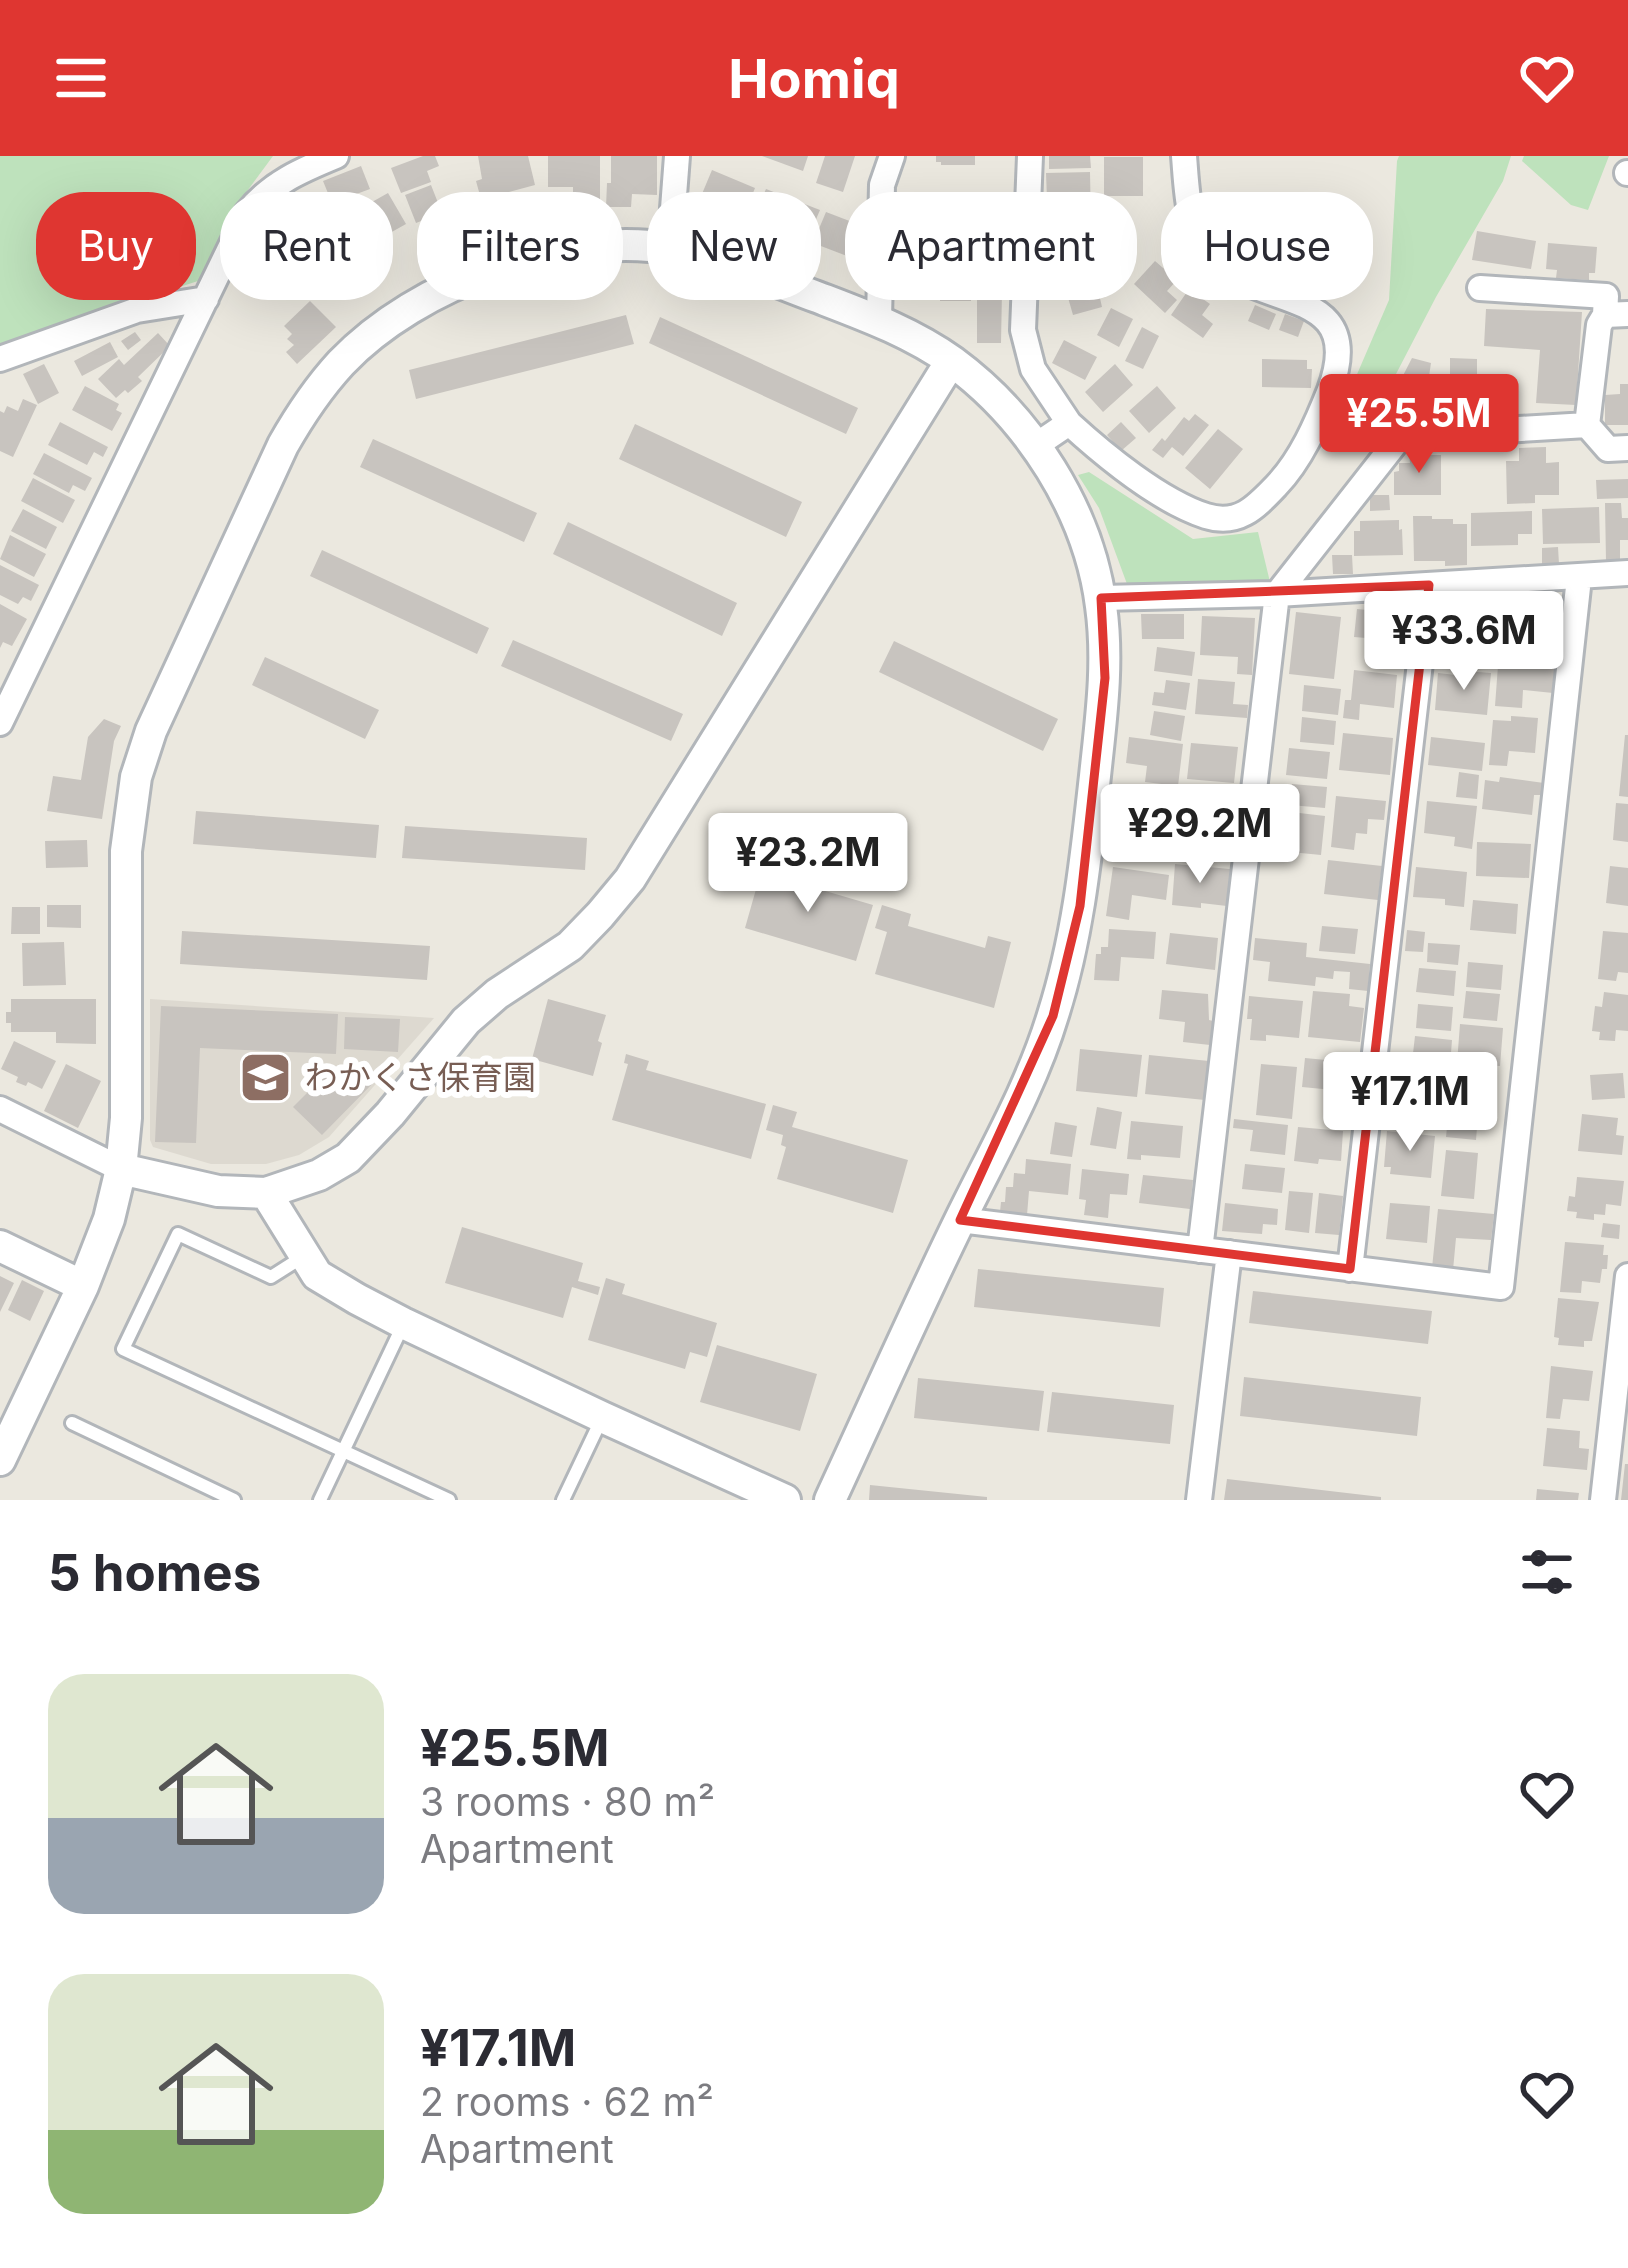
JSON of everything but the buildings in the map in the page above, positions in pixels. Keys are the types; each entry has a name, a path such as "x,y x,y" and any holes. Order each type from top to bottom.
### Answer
{"street":[{"path":"0,723 247,213 281,181 337,156"},
{"path":"674,192 676,156"},
{"path":"878,320 883,185 892,156"},
{"path":"1030,156 1023,330 1034,369 1069,424 1104,455 1174,501 1225,520 1243,516 1286,475 1320,416 1339,353 1335,329 1318,313 1239,278 1214,261 1195,231 1184,156"},
{"path":"0,1460 8,1421 82,1286 109,1219 121,1169 126,1118 126,851 136,777 151,731 283,445 308,402 343,361 390,320 485,270 542,254 603,246 647,247"},
{"path":"1480,288 1606,296 1616,314 1599,325 1587,425 1609,449 1628,448"},
{"path":"0,358 137,310 206,299"},
{"path":"821,299 878,320 951,361 997,398 1034,446 1070,504 1092,563 1100,598 1105,678 1080,906 1053,1016 1025,1088 830,1500"},
{"path":"0,1109 121,1169 218,1190 266,1193 319,1175 348,1158 466,1021 496,994 570,946 630,880 951,361"},
{"path":"1034,446 1069,424"},
{"path":"1200,1250 1277,594 1401,436 1587,425"},
{"path":"1100,598 1277,594 1628,574"},
{"path":"960,1220 1502,1288 1579,578"},
{"path":"1350,1268 1429,586"},
{"path":"266,1193 317,1274 404,1324 785,1500"},
{"path":"0,1246 82,1286"},
{"path":"1199,1500 1229,1253"},
{"path":"1603,1500 1628,1276"}],"lane":[{"path":"304,1256 271,1277 178,1234 123,1349 448,1500"},
{"path":"320,1500 404,1324"},
{"path":"563,1500 602,1417"},
{"path":"72,1423 234,1500"}],"highlighted area":[{"path":"1429,585 1350,1269 960,1220 1053,1016 1080,906 1105,678 1101,598"}],"shaded area":[{"name":"わかくさ保育園","path":"150,999 434,1018 329,1137 299,1155 266,1164 211,1164 153,1147 150,1140"}],"green space":[{"path":"0,156 273,156 246,192 220,192 220,243 196,282 196,192 36,192 36,300 139,300 0,345"},
{"path":"1399,156 1511,156 1503,181 1356,451 1330,437 1389,300"},
{"path":"1524,156 1609,156 1588,210 1571,205 1522,161"},
{"path":"1089,472 1193,539 1258,532 1270,582 1127,584 1099,508 1078,475"}],"place":[{"name":"わかくさ保育園","path":"266,1077"}]}
